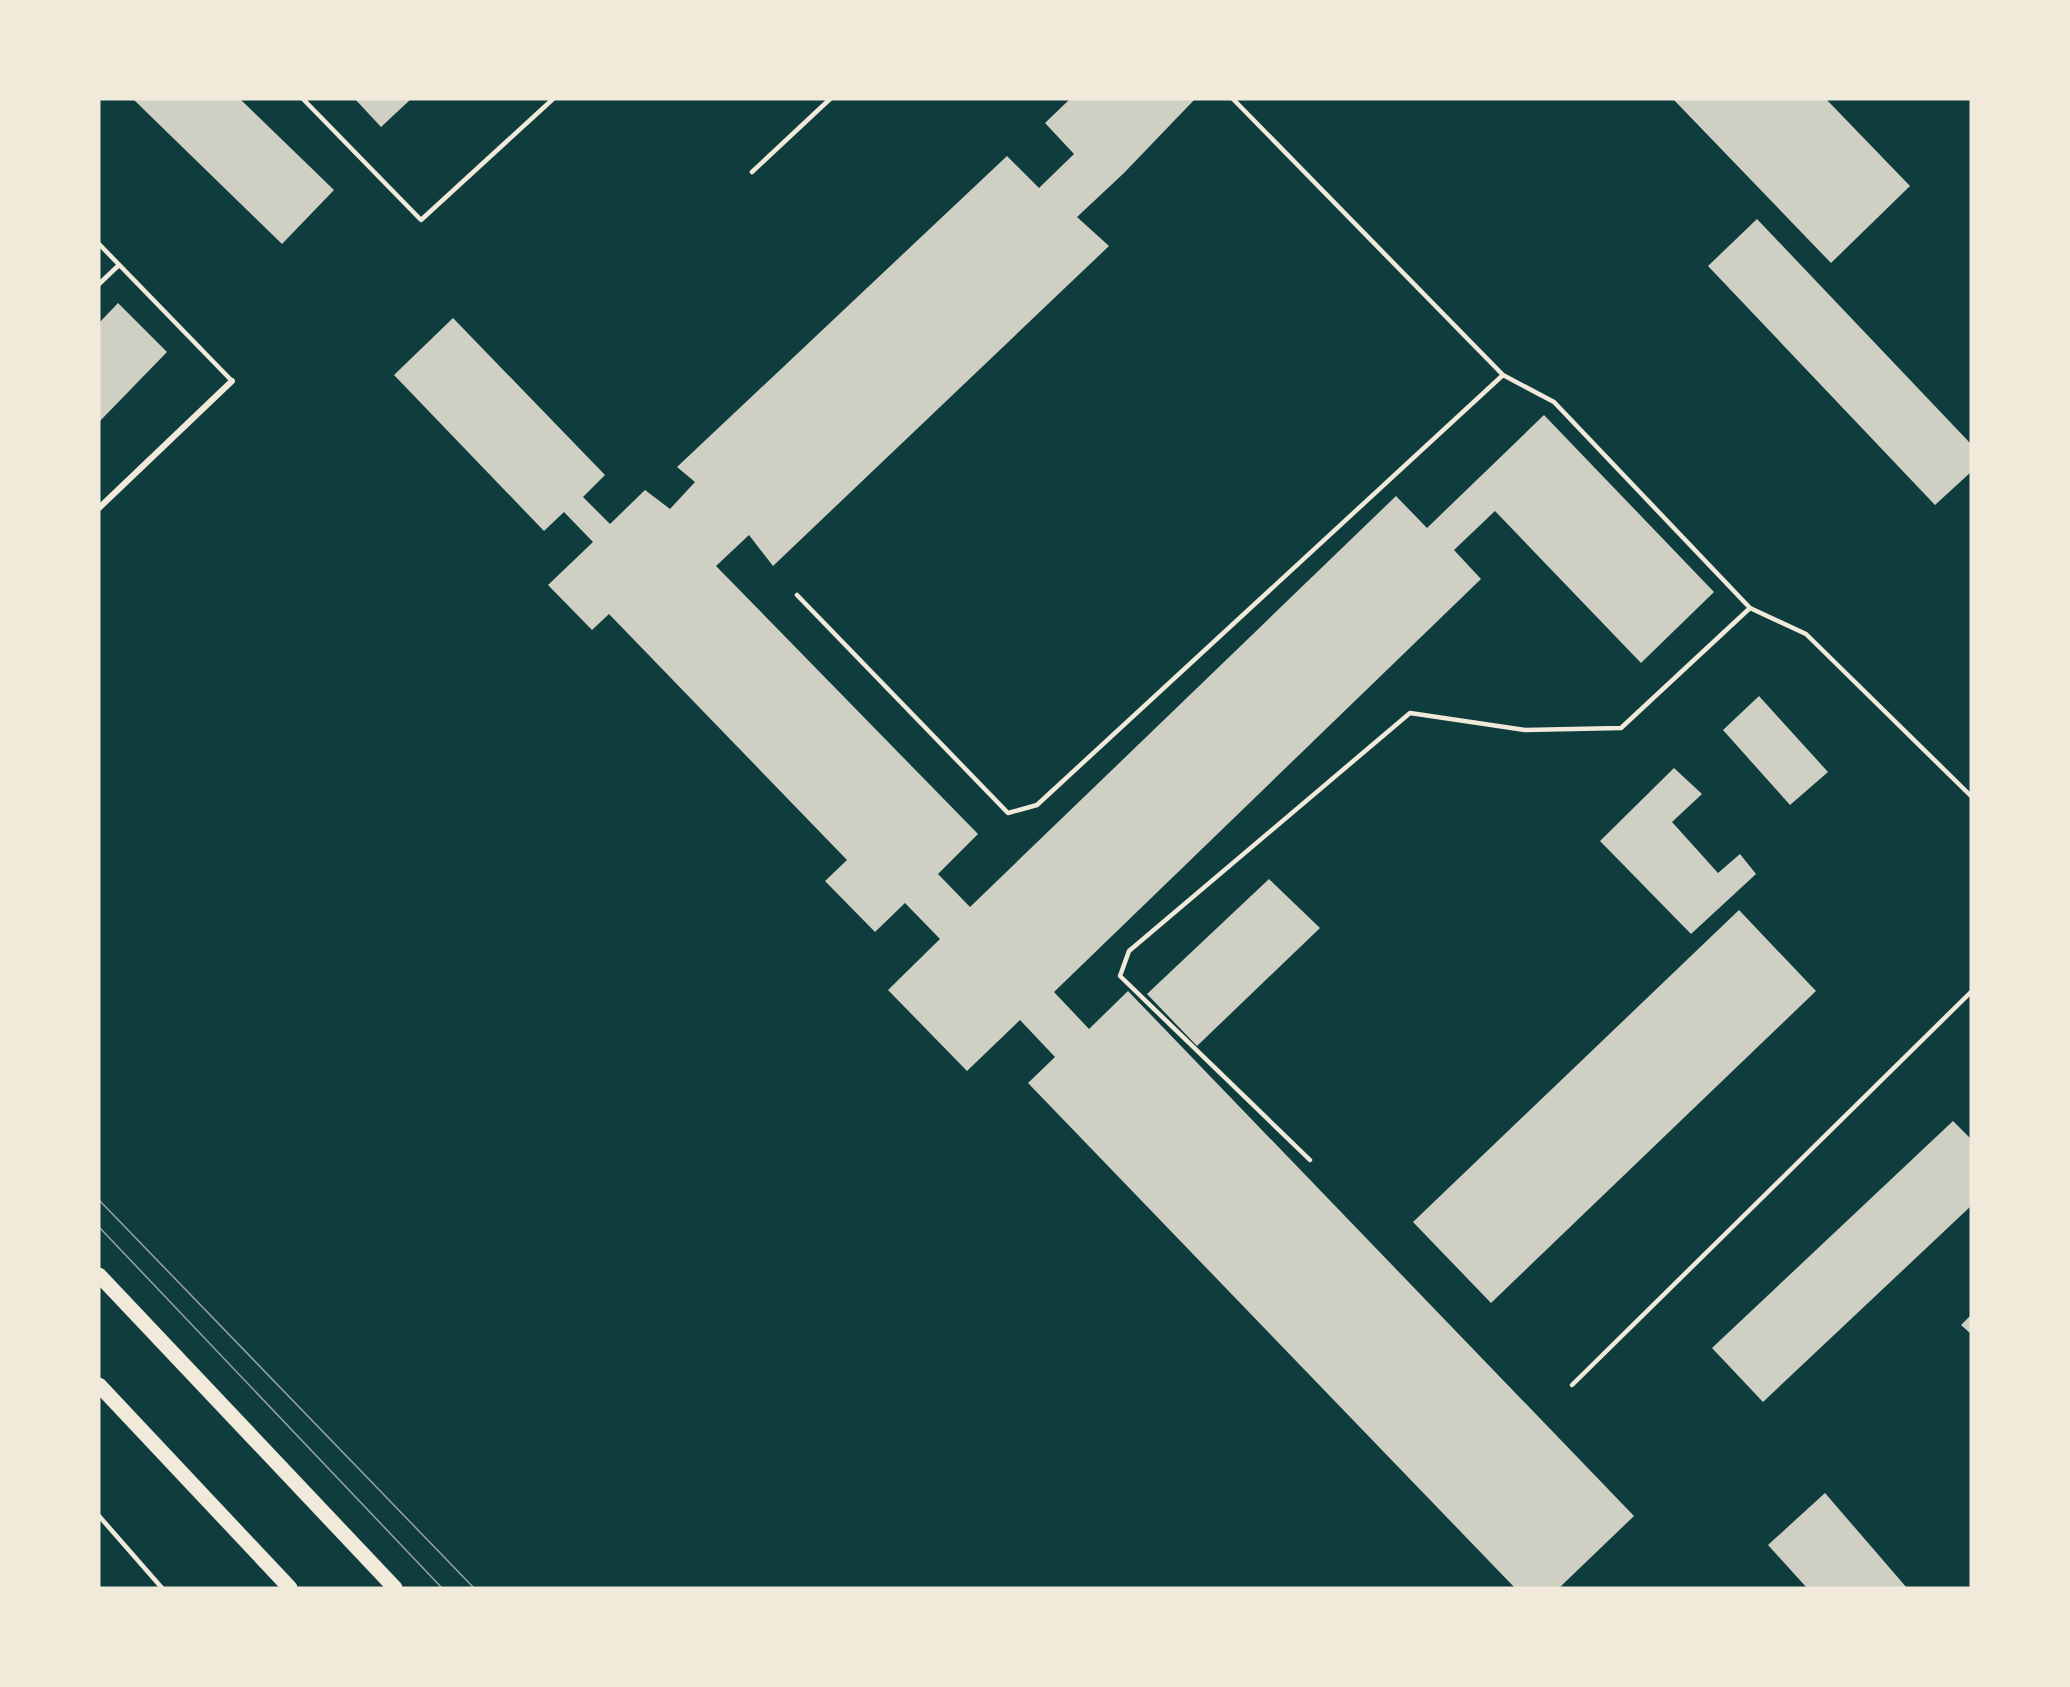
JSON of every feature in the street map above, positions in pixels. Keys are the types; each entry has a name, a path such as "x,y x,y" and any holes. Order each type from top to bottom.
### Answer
{"main road":[{"path":"99,1275 396,1588"},
{"path":"99,1385 290,1588"}],"street":[{"path":"99,508 232,381"}],"lane":[{"path":"303,99 421,220 553,99"},
{"path":"752,172 830,99"},
{"path":"1233,99 1503,375 1554,402 1750,608 1806,634 1971,796"},
{"path":"99,244 232,381"},
{"path":"99,284 119,265"},
{"path":"797,595 1008,813 1036,805 1503,375"},
{"path":"1310,1160 1120,976 1129,951 1410,714 1525,730 1621,728 1750,608"},
{"path":"1572,1385 1971,992"},
{"path":"99,1516 162,1588"}],"building":[{"path":"133,99 240,99 334,190 282,244"},
{"path":"355,99 411,99 381,127"},
{"path":"1070,99 1195,99 1124,173 1077,217 1109,246 773,566 749,535 716,566 978,834 938,874 970,907 1396,496 1427,528 1544,415 1714,592 1641,663 1495,511 1454,550 1481,579 1054,992 1089,1029 1128,991 1634,1516 1559,1588 1515,1588 1028,1083 1055,1057 1020,1020 967,1071 888,990 940,939 905,903 875,932 825,881 847,860 609,614 592,630 548,585 593,542 564,512 544,531 394,375 453,318 605,475 583,497 610,524 645,490 670,509 695,482 677,467 1007,156 1039,188 1074,154 1045,123"},
{"path":"1673,99 1826,99 1910,186 1831,263"},
{"path":"1757,219 1971,444 1971,472 1935,505 1708,266"},
{"path":"118,303 167,352 99,422 99,323"},
{"path":"1759,696 1828,772 1790,805 1723,730"},
{"path":"1674,768 1702,794 1672,822 1718,873 1740,854 1756,874 1691,934 1600,841"},
{"path":"1269,879 1320,928 1197,1046 1147,994"},
{"path":"1739,910 1816,991 1491,1303 1413,1222"},
{"path":"1953,1121 1971,1139 1971,1206 1763,1402 1712,1348"},
{"path":"1971,1315 1971,1334 1961,1325"},
{"path":"1825,1493 1907,1588 1807,1588 1768,1545"}],"tram line":[{"path":"99,1200 474,1588"},
{"path":"99,1227 442,1588"}]}
